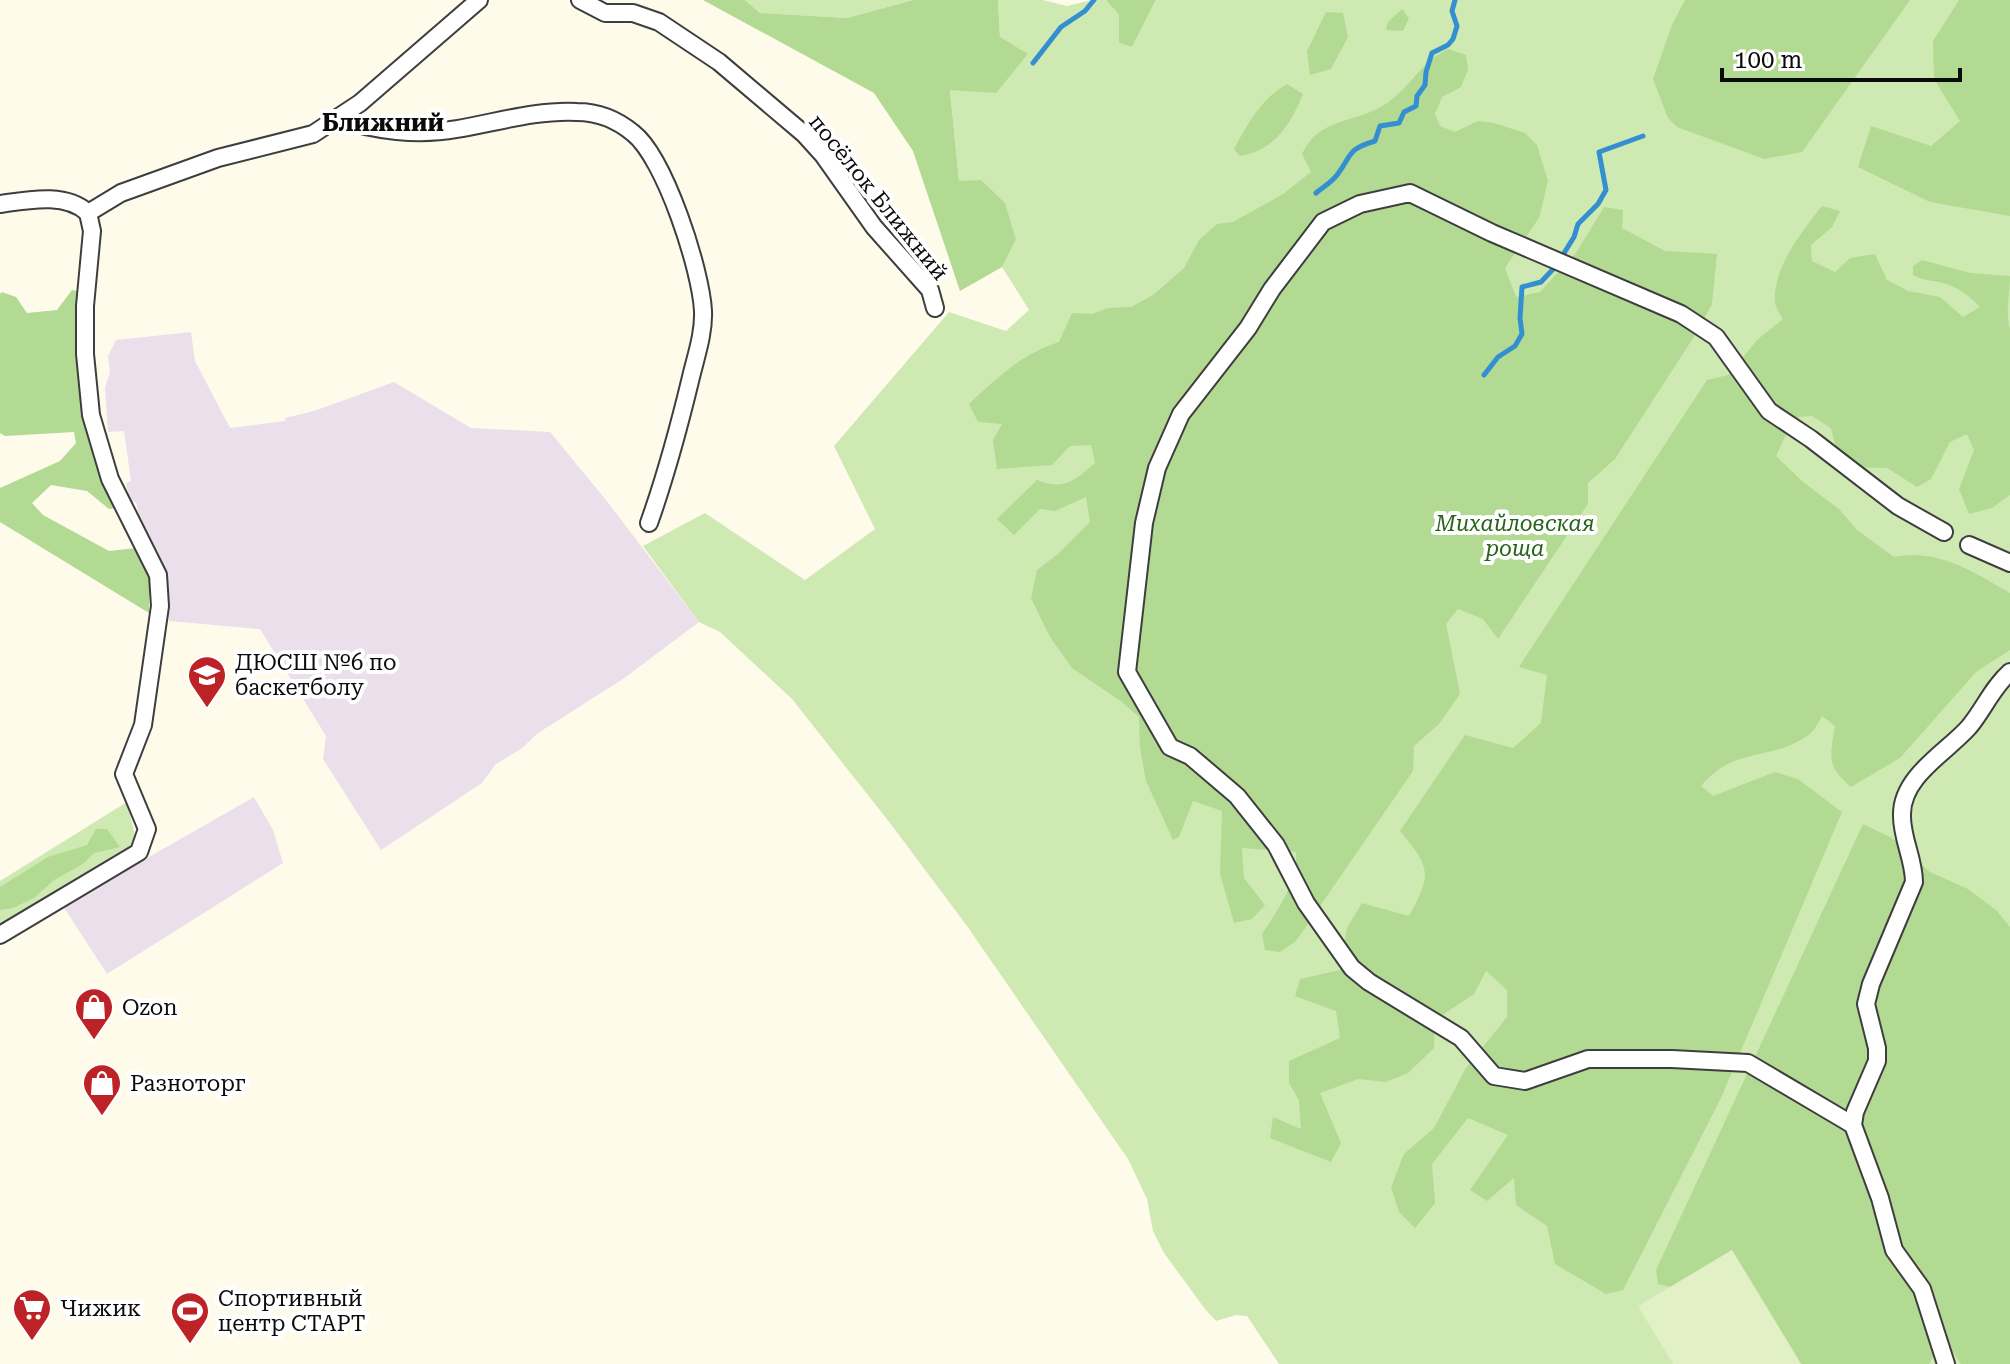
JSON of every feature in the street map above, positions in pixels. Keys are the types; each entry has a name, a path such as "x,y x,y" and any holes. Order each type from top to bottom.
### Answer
{"street":[{"path":"88,213 121,193 218,158 313,134 360,103 479,0"},
{"name":"посёлок Ближний","path":"580,0 605,13 633,13 659,22 719,62 804,134 823,155 874,227 930,290 935,308"},
{"path":"337,118 356,125 397,132 454,130 529,114 578,112 605,115 634,134 653,156 684,230 703,312 700,341 673,451 649,523"},
{"path":"1853,1125 1748,1063 1588,1059 1525,1081 1494,1076 1461,1038 1369,982 1352,968 1306,903 1276,845 1237,796 1190,756 1170,747 1127,672 1144,523 1157,468 1181,414 1248,328 1272,289 1323,222 1360,204 1410,193 1492,233 1681,314 1716,337 1769,411 1898,506 1944,532"},
{"path":"0,204 49,200 73,203 88,213 92,231 85,306 85,354 91,415 110,479 158,575 160,606 143,725 124,774 147,829 139,852 0,935"},
{"path":"1969,545 2010,563"},
{"path":"1946,1364 1922,1289 1894,1250 1880,1198 1853,1125 1855,1112 1877,1061 1877,1048 1866,1015 1871,984 1914,882 1902,816 1903,804 1917,778 1970,725 1998,683 2010,672"}],"shaded area":[{"path":"191,332 195,361 230,428 285,421 285,418 314,411 394,382 471,428 550,432 699,622 623,679 538,733 521,749 496,764 482,783 381,850 323,759 326,736 260,629 169,621 164,574 141,527 136,502 130,503 126,483 131,481 124,431 108,432 105,388 110,372 108,356 116,340"},
{"path":"254,797 273,830 283,863 107,974 63,906"}],"green space":[{"path":"703,0 745,0 760,13 847,18 913,0 998,0 1000,37 1028,54 996,93 950,90 959,181 981,180 1005,203 1016,240 1002,267 960,291 913,151 874,93"},
{"path":"745,0 913,0 847,18 760,13"},
{"name":"Михайловская роща","path":"998,0 1043,0 1067,6 1106,0 1119,15 1119,43 1132,47 1156,0 2010,0 2010,1364 1279,1364 1247,1316 1236,1315 1216,1321 1205,1309 1164,1253 1153,1231 1147,1199 1128,1159 967,926 792,699 720,632 699,622 643,546 705,513 805,580 875,529 834,446 949,312 1006,331 1029,310 1002,267 1016,240 981,180 959,182 950,89 1000,37"},
{"path":"1106,0 1156,0 1132,47 1119,43 1119,15"},
{"path":"1685,0 1910,0 1802,152 1764,159 1677,127 1668,118 1653,79 1672,25"},
{"path":"1959,0 2010,0 2010,216 1930,202 1858,167 1871,126 1931,146 1960,121 1934,79 1933,41"},
{"path":"1402,9 1409,18 1403,31 1386,30 1388,22"},
{"path":"1326,12 1343,13 1348,37 1331,69 1310,75 1307,51"},
{"path":"1448,49 1466,55 1468,70 1461,87 1442,97 1435,114 1440,126 1455,132 1478,121 1525,133 1537,145 1548,181 1539,218 1505,268 1516,297 1540,292 1576,253 1604,207 1623,210 1622,228 1665,251 1717,254 1712,304 1615,459 1588,483 1588,504 1498,639 1483,619 1458,609 1446,624 1460,694 1439,724 1414,746 1413,771 1296,941 1280,952 1265,950 1262,934 1290,885 1296,852 1242,848 1244,878 1265,905 1252,919 1234,923 1220,874 1222,811 1193,801 1179,837 1173,840 1146,781 1139,717 1072,668 1050,637 1031,598 1037,570 1090,522 1086,497 1055,511 1040,509 1014,535 997,519 1037,480 1054,485 1081,475 1095,463 1091,445 1070,446 1052,465 997,469 993,440 1002,424 978,422 969,404 1021,360 1059,342 1072,313 1092,314 1108,308 1131,307 1153,295 1184,268 1199,240 1217,224 1233,222 1283,194 1311,172 1302,154 1318,133 1384,105 1429,62"},
{"path":"1287,84 1303,94 1293,116 1272,142 1240,156 1234,149 1250,121 1269,97"},
{"path":"1822,206 1840,211 1832,227 1811,245 1812,261 1835,272 1850,258 1875,254 1887,280 1908,291 1940,297 1963,317 1980,307 1956,288 1913,275 1913,266 1922,260 1970,273 2010,276 2010,495 1992,508 1969,514 1959,489 1974,450 1967,434 1950,442 1931,479 1917,487 1887,468 1852,467 1837,452 1831,428 1812,416 1799,417 1789,428 1776,456 1803,482 1839,509 1857,530 1894,557 1911,555 1941,559 2010,593 2010,650 1976,672 1900,758 1851,787 1837,773 1832,760 1835,726 1822,716 1807,736 1793,744 1726,765 1701,786 1713,796 1775,772 1798,779 1842,812 1721,1098 1623,1290 1606,1294 1555,1264 1547,1226 1516,1205 1514,1178 1487,1201 1470,1190 1508,1135 1468,1118 1432,1164 1435,1203 1415,1228 1399,1212 1391,1187 1404,1154 1434,1128 1466,1068 1507,1017 1507,990 1486,971 1474,994 1435,1020 1434,1048 1408,1073 1386,1082 1358,1079 1320,1093 1341,1143 1331,1162 1270,1138 1273,1117 1301,1129 1299,1100 1289,1083 1289,1061 1340,1038 1336,1011 1295,996 1300,979 1340,970 1347,928 1362,903 1409,916 1422,890 1425,872 1418,854 1400,831 1465,735 1513,748 1541,723 1547,675 1519,667 1707,380 1728,375 1758,339 1783,319 1775,302 1779,275 1790,250"},
{"path":"72,290 79,291 79,352 118,508 109,509 87,491 51,485 32,503 43,515 109,551 137,548 149,577 149,613 0,522 0,488 60,461 76,443 74,432 5,436 0,433 0,294 16,297 27,313 57,310"},
{"path":"127,802 136,840 129,852 0,930 0,881"},
{"path":"1863,824 1892,838 1930,872 1968,889 1996,910 2010,927 2010,1364 1961,1364 1953,1352 1935,1354 1929,1364 1801,1364 1732,1250 1671,1287 1658,1284 1656,1270"},
{"path":"96,829 107,829 120,847 94,853 34,898 13,908 0,910 0,887 48,857 87,845"},
{"path":"1732,1250 1801,1364 1673,1364 1638,1306"}],"waterway":[{"path":"1033,63 1061,27 1085,11 1094,0"},
{"path":"1316,193 1335,178 1354,150 1375,141 1380,126 1399,123 1404,112 1416,106 1417,96 1425,85 1432,53 1453,39 1457,26 1452,11 1455,0"},
{"path":"1484,375 1498,357 1515,346 1522,334 1522,287 1541,282 1556,266 1574,237 1578,224 1598,204 1606,190 1599,152 1643,136"}],"place":[{"name":"ДЮСШ №6 по баскетболу","path":"207,709"},
{"name":"Ozon","path":"94,1041"},
{"name":"Разноторг","path":"102,1117"},
{"name":"Чижик","path":"32,1342"},
{"name":"Спортивный центр СТАРТ","path":"190,1345"}],"district":[{"name":"Ближний","path":"383,123"}]}
